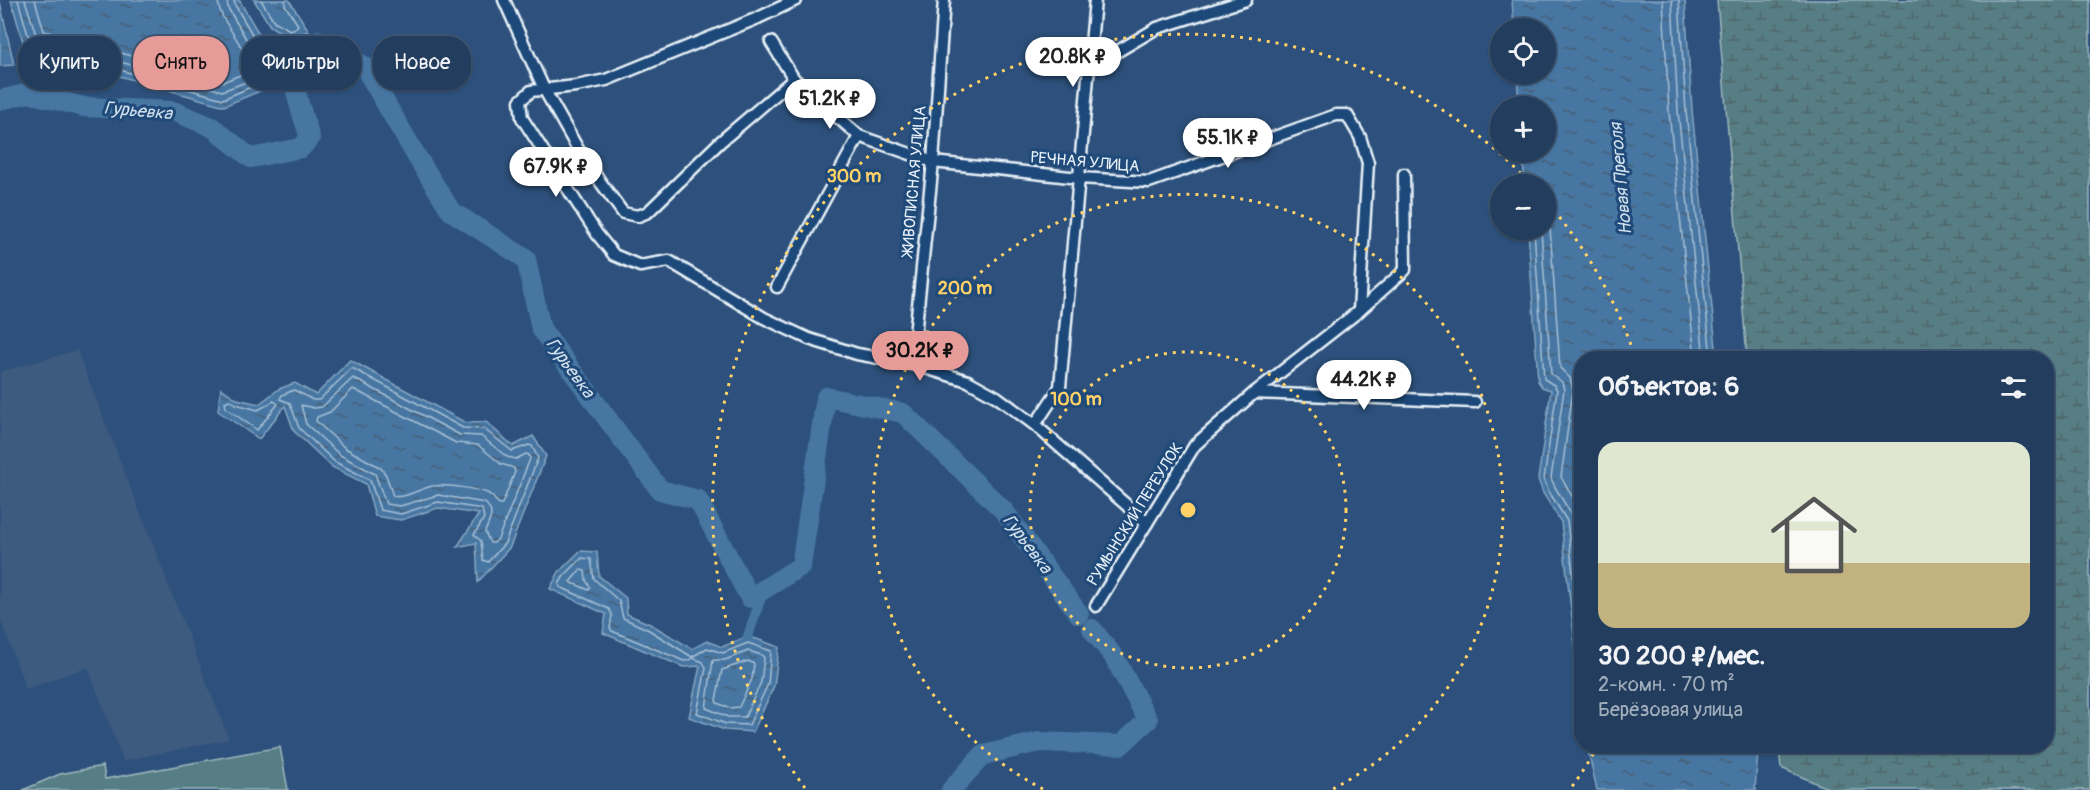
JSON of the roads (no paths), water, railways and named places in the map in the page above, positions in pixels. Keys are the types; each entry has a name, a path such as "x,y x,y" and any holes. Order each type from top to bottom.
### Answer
{"street":[{"path":"504,0 544,89 583,158 623,213 638,216 648,212 720,142 794,79"},
{"path":"796,0 758,18 606,80 531,91 520,101 522,118 597,234 614,255 640,266 669,261 764,318 809,339 857,354 912,364 968,381 997,397 1035,425 1147,523"},
{"name":"ЖИВОПИСНАЯ УЛИЦА","path":"912,364 933,162 944,0"},
{"path":"1035,425 1060,387 1095,0"},
{"path":"1090,57 1108,57 1157,28 1246,0"},
{"path":"771,42 794,79 859,136 777,287"},
{"name":"РЕЧНАЯ УЛИЦА","path":"859,136 933,162 1079,178 1149,182 1336,116 1347,115 1360,136 1368,163 1359,311"},
{"name":"РУМЫНСКИЙ ПЕРЕУЛОК","path":"1096,606 1195,445 1254,393 1359,311 1405,270 1404,174"},
{"path":"1254,393 1475,402"}],"water":[{"path":"11,0 239,0 260,36 241,36 241,90 262,90 224,106 168,90 229,90 229,36 133,36 133,80 121,76 121,36 21,36"},
{"path":"254,0 289,0 309,31 286,36 270,26"},
{"name":"Новая Преголя","path":"1512,0 1685,0 1692,110 1716,351 1574,351 1574,636 1561,522 1543,493 1538,479 1551,390 1542,387 1538,381 1529,240 1556,240 1556,174 1524,174 1523,162 1556,162 1556,96 1518,96 1518,84 1556,84 1556,18 1513,18"},
{"path":"0,2 14,65 0,66"},
{"path":"350,360 466,423 486,422 513,446 533,436 546,456 510,547 478,582 476,543 457,547 479,514 438,508 401,520 375,516 366,484 332,467 294,431 285,406 259,439 218,411 221,388 237,399 259,404 279,389 295,383 316,395"},
{"path":"580,551 597,552 599,576 626,598 627,614 652,625 692,649 707,641 722,647 748,636 779,647 774,686 753,732 725,730 689,717 700,666 683,667 603,633 606,614 550,589 559,572"},
{"path":"1589,753 1758,753 1755,789 1757,790 1597,790"}],"waterway":[{"name":"Гурьевка","path":"0,100 29,93 84,107 173,111 212,127 251,158 301,148 310,138 299,104 293,77 293,65 295,54 300,47 318,40 364,66 451,211 526,259 541,329 660,490 698,500 750,598 801,566 826,397 903,413 1004,511 1079,614"},
{"path":"748,636 764,589"},
{"name":"Гурьевка","path":"951,790 983,755 1039,742 1121,745 1148,720 1114,657 1092,629"}]}
